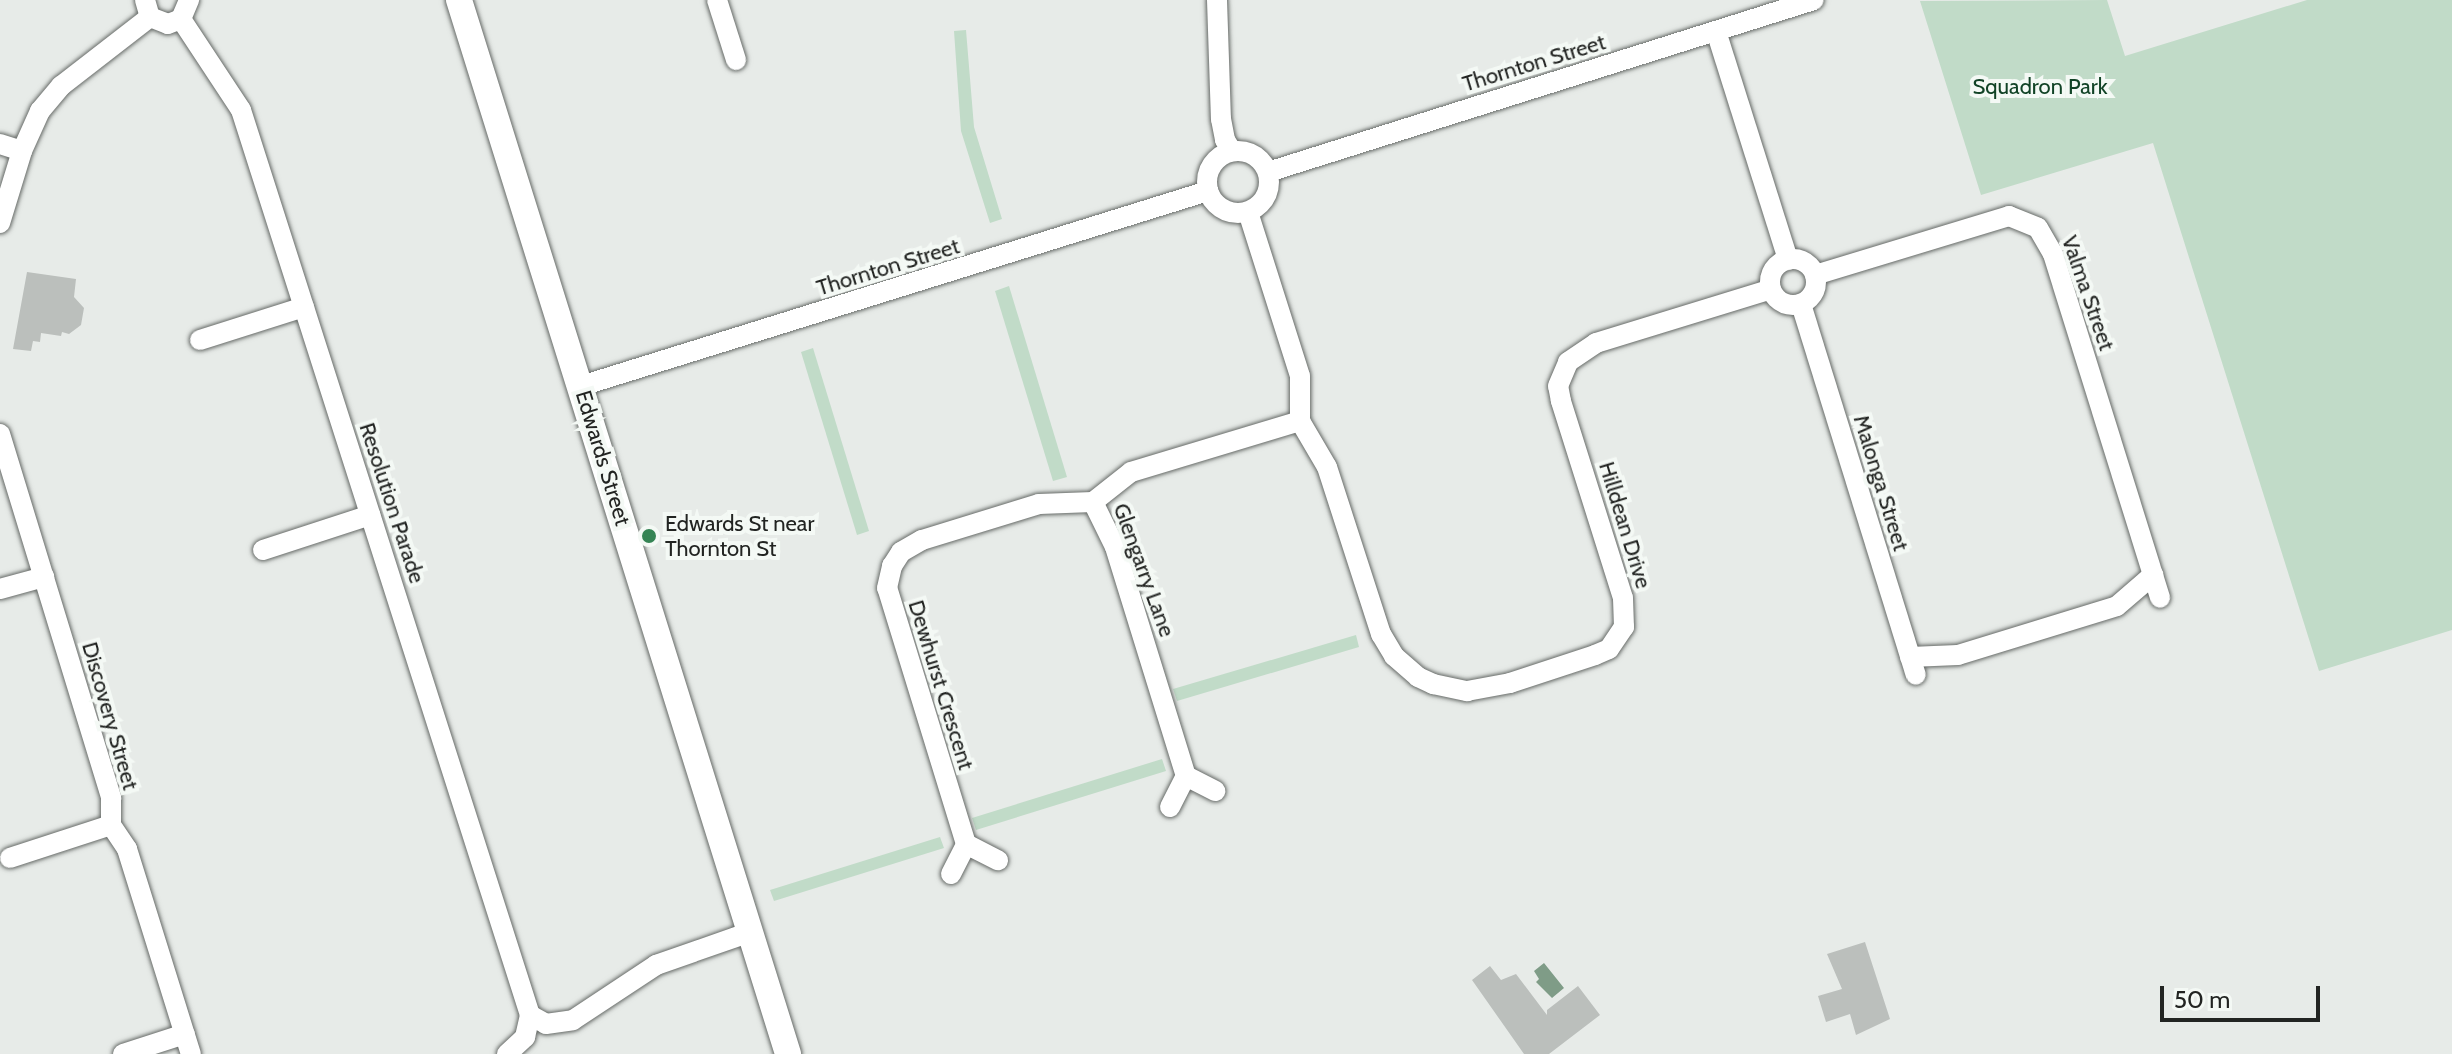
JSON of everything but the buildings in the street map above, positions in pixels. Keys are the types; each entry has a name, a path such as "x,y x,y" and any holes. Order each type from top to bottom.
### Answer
{"main road":[{"name":"Edwards Street","path":"459,0 788,1054"}],"street":[{"path":"717,0 736,60"},
{"path":"1217,0 1221,119 1225,140 1232,151"},
{"name":"Thornton Street","path":"1268,172 1814,0"},
{"path":"0,223 22,151 40,111 61,86 148,8 168,24 185,9"},
{"name":"Resolution Parade","path":"185,9 241,110 530,1015"},
{"path":"1716,31 1788,260"},
{"path":"0,144 22,151"},
{"path":"1232,151 1250,153 1268,172 1269,182 1263,200 1248,212 1228,211 1213,200 1208,191 1211,166 1232,151"},
{"name":"Thornton Street","path":"581,386 1208,191"},
{"path":"1248,212 1300,376 1300,421"},
{"name":"Valma Street","path":"1815,275 2009,216 2029,221 2038,228 2053,254 2160,598"},
{"path":"1788,260 1807,264 1815,275 1815,289 1801,304 1783,303 1771,289 1772,274 1788,260"},
{"name":"Hilldean Drive","path":"1300,421 1327,467 1381,634 1394,656 1418,677 1450,689 1483,690 1510,683 1609,649 1624,627 1623,598 1561,401 1558,386 1568,362 1596,343 1771,289"},
{"name":"Malonga Street","path":"1801,304 1913,666 2117,606 2153,575"},
{"path":"200,340 304,307"},
{"name":"Glengarry Lane","path":"1186,776 1115,547 1093,502 1131,472 1300,421"},
{"name":"Discovery Street","path":"0,434 111,798 111,825 127,849 188,1044"},
{"name":"Dewhurst Crescent","path":"966,844 889,599 887,588 892,566 901,552 922,540 1039,504 1093,502"},
{"path":"263,550 370,515"},
{"path":"0,589 44,577"},
{"path":"1170,807 1186,776 1215,791"},
{"path":"10,858 111,825"},
{"path":"951,874 966,844 998,860"},
{"path":"507,1054 525,1037 530,1015 546,1024 573,1020 656,965 750,932"},
{"path":"123,1054 188,1044"}],"green space":[{"name":"Squadron Park","path":"2107,0 2125,56 2307,0 2452,0 2452,630 2319,671 2153,143 1981,195 1920,1"},
{"path":"966,30 974,127 1002,219 990,223 961,131 954,31"},
{"path":"1009,286 1067,477 1053,481 995,291"},
{"path":"813,348 869,531 857,535 801,352"},
{"path":"1356,635 1359,647 1177,701 1173,689"},
{"path":"1162,759 1166,771 976,830 972,818"},
{"path":"940,837 944,848 774,901 770,890"}],"shaded area":[{"path":"1544,963 1564,988 1552,998 1536,982 1539,979 1534,971"}],"place":[{"name":"Edwards St near Thornton St","path":"649,536"}]}
